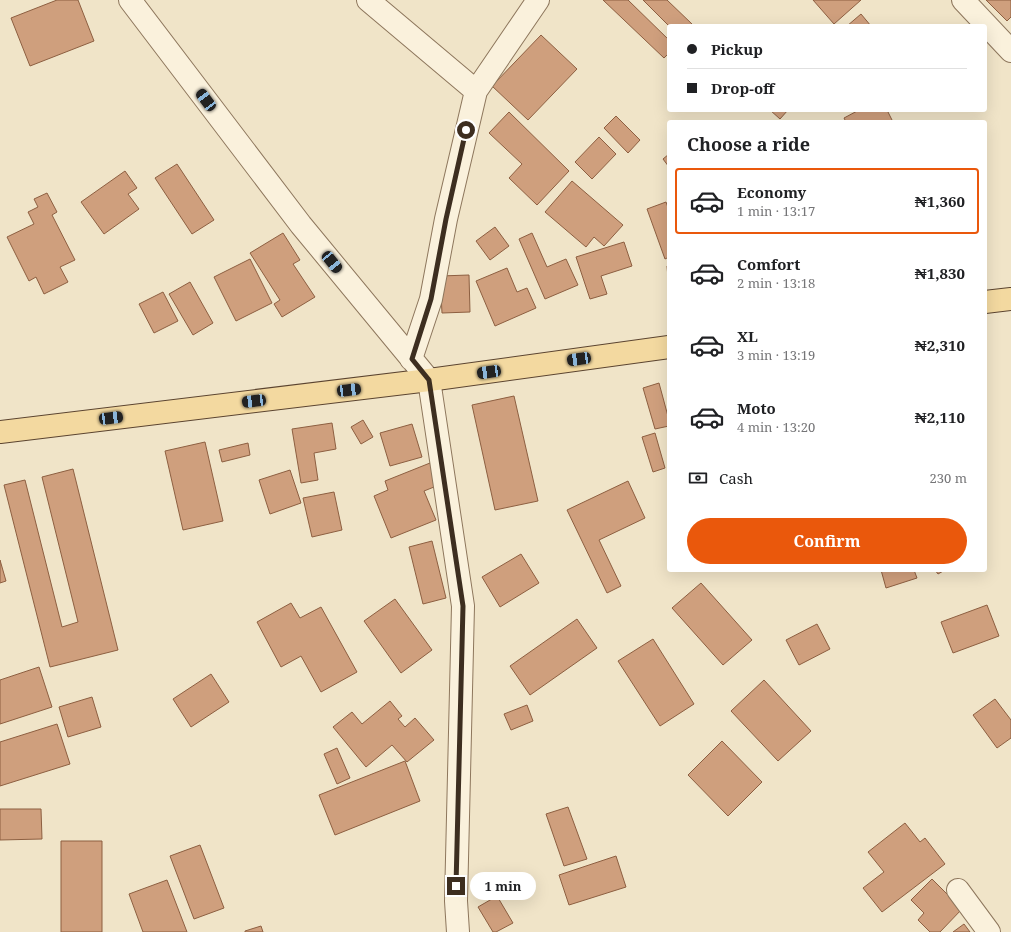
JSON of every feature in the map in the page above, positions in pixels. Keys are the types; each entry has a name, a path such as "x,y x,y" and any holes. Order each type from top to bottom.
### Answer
{"main road":[{"path":"987,302 1011,299"},
{"path":"0,432 429,380 667,347"}],"street":[{"path":"130,0 302,225 429,380 463,606 456,901 458,932"},
{"path":"368,0 476,91"},
{"path":"412,359 431,299 446,219 476,91 538,0"},
{"path":"963,0 986,24"},
{"path":"987,26 1011,51"},
{"path":"958,890 989,932"}],"building":[{"path":"57,0 78,0 94,41 30,66 11,18"},
{"path":"603,0 628,0 667,38 667,55 664,58"},
{"path":"643,0 667,0 692,24 667,24"},
{"path":"813,0 861,0 834,24"},
{"path":"986,0 1011,0 1011,17 1007,21"},
{"path":"861,14 869,24 849,24"},
{"path":"541,35 577,69 528,120 492,86"},
{"path":"509,112 569,171 537,205 509,178 522,164 489,133"},
{"path":"772,112 786,112 780,119"},
{"path":"855,112 888,112 892,120 845,120 844,118"},
{"path":"616,116 640,140 628,153 604,128"},
{"path":"599,137 616,154 592,179 575,162"},
{"path":"667,156 667,164 663,159"},
{"path":"177,164 214,220 192,234 155,178"},
{"path":"125,171 137,188 128,194 139,209 104,234 81,202"},
{"path":"572,181 623,225 604,246 594,237 586,247 545,212"},
{"path":"47,193 57,212 52,215 75,260 60,267 68,282 44,294 36,277 29,281 7,237 34,224 28,212 38,207 34,199"},
{"path":"666,202 667,205 667,258 665,259 647,209"},
{"path":"495,227 509,246 490,260 476,241"},
{"path":"283,233 300,260 293,264 315,297 282,317 274,304 280,300 250,253"},
{"path":"532,233 547,267 566,259 578,285 545,299 519,239"},
{"path":"624,242 632,266 601,276 607,294 590,299 576,257"},
{"path":"250,259 272,303 236,321 214,277"},
{"path":"507,268 517,292 527,288 536,308 495,326 476,281"},
{"path":"469,275 470,312 442,313 440,276"},
{"path":"190,282 213,323 193,335 169,294"},
{"path":"163,292 178,321 154,333 139,304"},
{"path":"659,383 667,413 667,426 655,429 643,388"},
{"path":"514,396 538,501 495,510 472,405"},
{"path":"363,420 373,437 361,444 351,427"},
{"path":"332,423 336,449 314,453 318,480 301,483 292,429"},
{"path":"412,424 422,457 390,466 380,433"},
{"path":"655,433 665,468 653,472 642,437"},
{"path":"205,442 223,521 183,530 165,451"},
{"path":"248,443 250,455 222,462 219,450"},
{"path":"430,463 439,485 424,491 436,520 391,538 374,496 388,490 385,481"},
{"path":"73,469 118,650 50,667 4,485 25,480 62,627 78,622 42,477"},
{"path":"290,470 301,503 270,514 259,480"},
{"path":"628,481 645,518 599,540 621,586 607,593 567,510"},
{"path":"334,492 342,530 312,537 303,498"},
{"path":"432,541 446,598 423,604 409,547"},
{"path":"521,554 539,583 500,607 482,577"},
{"path":"0,560 6,581 0,583"},
{"path":"882,572 915,572 917,578 886,588"},
{"path":"701,583 752,640 723,665 672,608"},
{"path":"395,599 432,650 401,673 364,621"},
{"path":"291,603 300,618 321,607 357,672 321,692 301,656 281,667 257,622"},
{"path":"987,605 999,636 953,653 941,622"},
{"path":"577,619 597,648 530,695 510,666"},
{"path":"817,624 830,649 799,665 786,640"},
{"path":"653,639 694,704 660,726 618,661"},
{"path":"39,667 52,707 0,724 0,680"},
{"path":"211,674 229,702 191,727 173,699"},
{"path":"764,680 811,731 778,761 731,711"},
{"path":"92,697 101,727 68,737 59,707"},
{"path":"995,699 1011,720 1011,738 997,748 973,715"},
{"path":"390,701 402,716 398,719 405,727 415,718 434,740 407,762 392,745 366,767 333,727 352,712 362,724"},
{"path":"527,705 533,721 511,730 504,714"},
{"path":"57,724 70,764 0,786 0,742"},
{"path":"722,741 762,782 728,816 688,775"},
{"path":"337,748 350,778 337,784 324,754"},
{"path":"405,761 420,801 335,835 319,795"},
{"path":"568,807 587,859 564,866 546,814"},
{"path":"0,809 41,809 42,839 0,840"},
{"path":"905,823 920,842 925,838 945,864 882,912 863,888 884,872 868,852"},
{"path":"61,841 102,841 102,932 61,932"},
{"path":"200,845 224,908 194,919 170,856"},
{"path":"616,856 626,887 569,905 559,875"},
{"path":"932,879 962,909 940,932 930,932 918,920 924,913 911,900"},
{"path":"167,880 187,932 143,932 129,894"},
{"path":"497,896 513,923 496,932 493,932 478,907"},
{"path":"964,924 970,932 953,932"},
{"path":"261,926 263,932 245,932 245,931"}],"route":[{"path":"456,886 463,606 429,380 412,359 431,299 446,219 466,130"}]}
